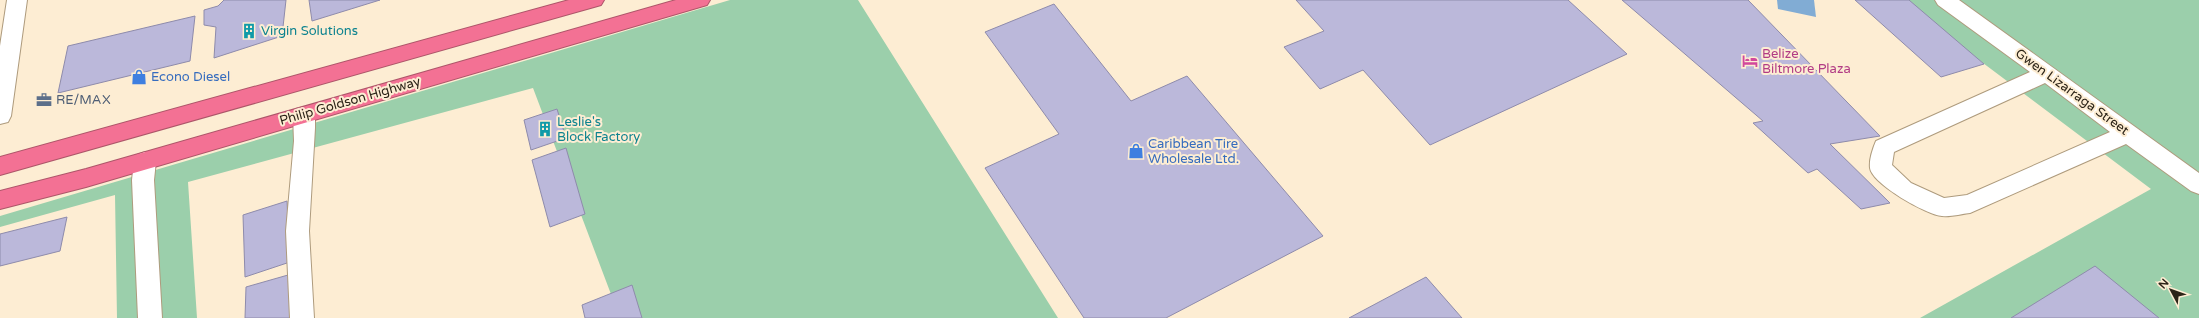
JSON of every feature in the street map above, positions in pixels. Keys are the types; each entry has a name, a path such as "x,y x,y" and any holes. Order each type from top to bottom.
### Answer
{"highway":[{"path":"0,166 594,0"},
{"name":"Philip Goldson Highway","path":"0,200 145,161 700,0"}],"street":[{"path":"0,116 17,0"},
{"name":"Gwen Lizarraga Street","path":"1945,0 2199,185"},
{"path":"2046,74 1884,147 1882,168 1903,189 1942,207 1970,204 2129,134"},
{"path":"302,318 297,249 298,218 306,130 304,115"},
{"path":"145,161 143,180 150,318"}],"green space":[{"path":"730,0 858,0 1058,318 620,318 533,88 188,182 197,318 117,318 115,195 0,227 0,216"},
{"path":"1899,0 2199,0 2199,318 1920,318 2151,189"}],"water":[{"path":"1777,0 1814,0 1816,17 1778,9"}],"building":[{"name":"Virgin Solutions","path":"224,0 286,0 282,36 214,58 216,27 204,25 204,10 218,6"},
{"path":"309,0 380,0 312,21"},
{"path":"1296,0 1568,0 1627,54 1430,145 1363,70 1320,89 1284,47 1324,31"},
{"name":"Belize Biltmore Plaza","path":"1622,0 1748,0 1880,136 1830,144 1890,203 1861,209 1817,169 1808,173 1753,123 1763,121"},
{"name":"Belize Biltmore Plaza","path":"1855,0 1909,0 1984,64 1941,77"},
{"name":"Caribbean Tire Wholesale Ltd.","path":"1054,4 1131,101 1187,76 1323,236 1166,318 1084,318 985,168 1059,134 985,32"},
{"path":"195,16 190,61 58,93 68,46"},
{"name":"Leslie's Block Factory","path":"557,109 566,138 531,150 524,120"},
{"path":"566,148 585,214 550,227 532,160"},
{"path":"287,201 290,262 245,277 243,215"},
{"path":"67,217 60,251 0,266 0,234"},
{"path":"2095,266 2159,318 2011,318"},
{"path":"295,273 295,318 245,318 246,287"},
{"path":"1426,277 1462,318 1349,318"},
{"path":"632,285 642,318 585,318 582,305"}],"place":[{"name":"Virgin Solutions","path":"249,31"},
{"name":"Belize Biltmore Plaza","path":"1750,61"},
{"name":"Econo Diesel","path":"139,77"},
{"name":"RE/MAX","path":"44,100"},
{"name":"Leslie's Block Factory","path":"545,129"},
{"name":"Caribbean Tire Wholesale Ltd.","path":"1136,151"}]}
